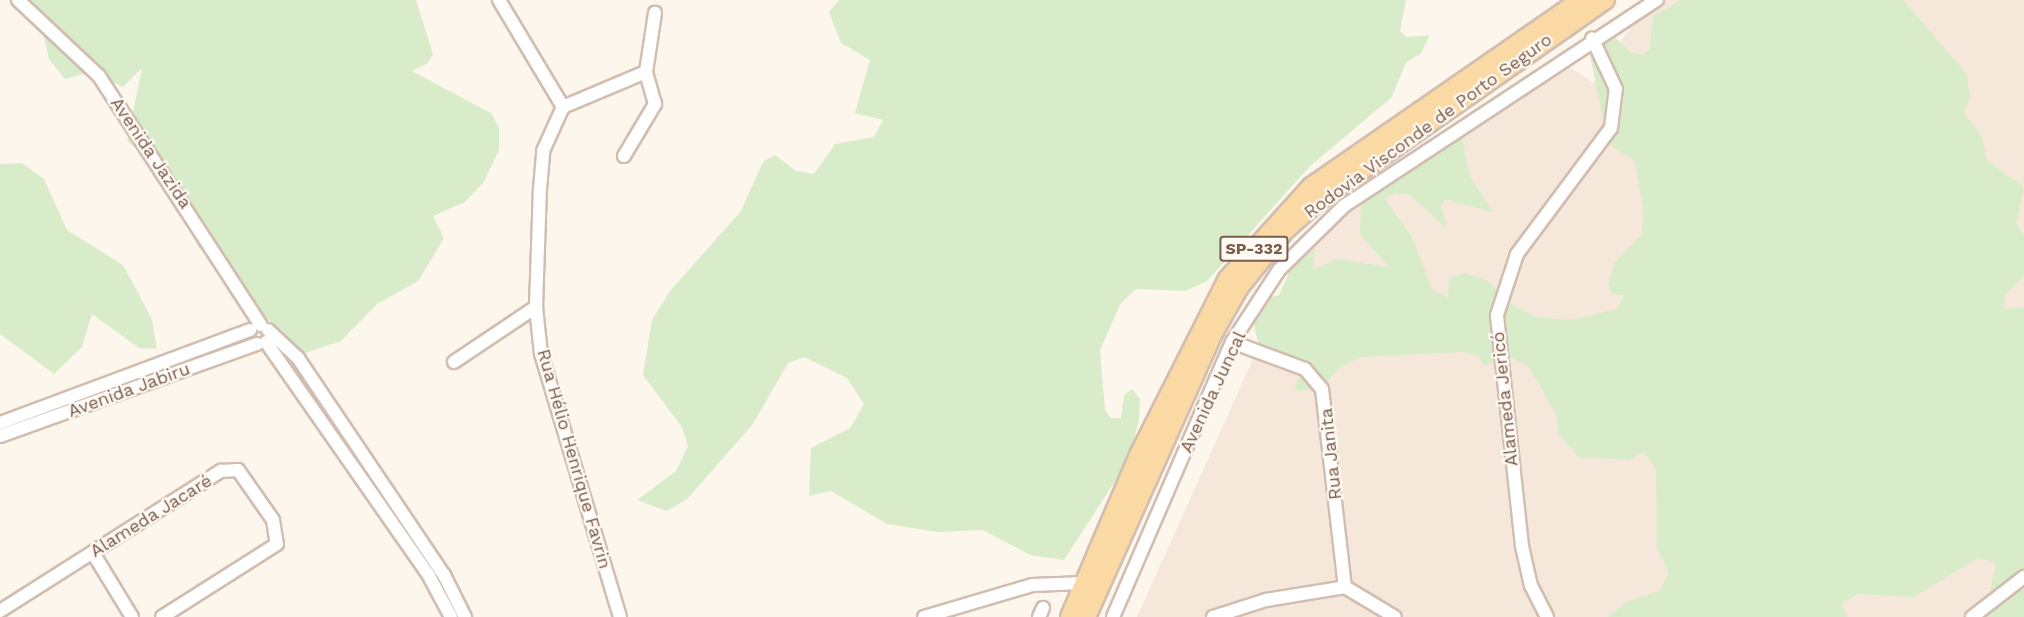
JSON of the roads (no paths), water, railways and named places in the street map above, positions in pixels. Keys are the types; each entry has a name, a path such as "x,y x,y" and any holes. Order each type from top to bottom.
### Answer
{"main road":[{"name":"Rodovia Visconde de Porto Seguro","path":"1070,617 1139,455 1228,279 1311,188 1581,0"},
{"name":"Rodovia Visconde de Porto Seguro","path":"1086,617 1213,333 1239,287 1286,230 1319,200 1605,0"}],"street":[{"name":"Avenida Jazida","path":"18,0 99,76 260,334 429,576 451,617"},
{"path":"499,0 563,107 646,72"},
{"name":"Avenida Juncal","path":"1113,617 1232,342 1279,270 1325,220 1592,38 1657,0"},
{"path":"624,156 655,104 646,72 655,13"},
{"name":"Alameda Jericó","path":"1547,617 1531,586 1522,546 1497,315 1503,284 1517,254 1611,128 1616,89 1592,38"},
{"name":"Rua Hélio Henrique Favrin","path":"563,107 543,151 536,307 541,354 620,617"},
{"path":"454,362 536,307"},
{"name":"Avenida Jazida","path":"260,334 298,358 439,567 465,617"},
{"name":"Avenida Jabiru","path":"0,423 260,334"},
{"name":"Avenida Jabiru","path":"0,436 260,334"},
{"name":"Rua Janita","path":"1232,342 1305,369 1322,389 1345,587"},
{"name":"Alameda Jacaré","path":"0,611 221,471 243,473 273,520 277,544 162,617"},
{"path":"93,553 132,617"},
{"path":"1972,617 2024,577"},
{"path":"924,617 1032,585 1084,583"},
{"path":"1213,617 1266,600 1345,587 1395,617"}]}
